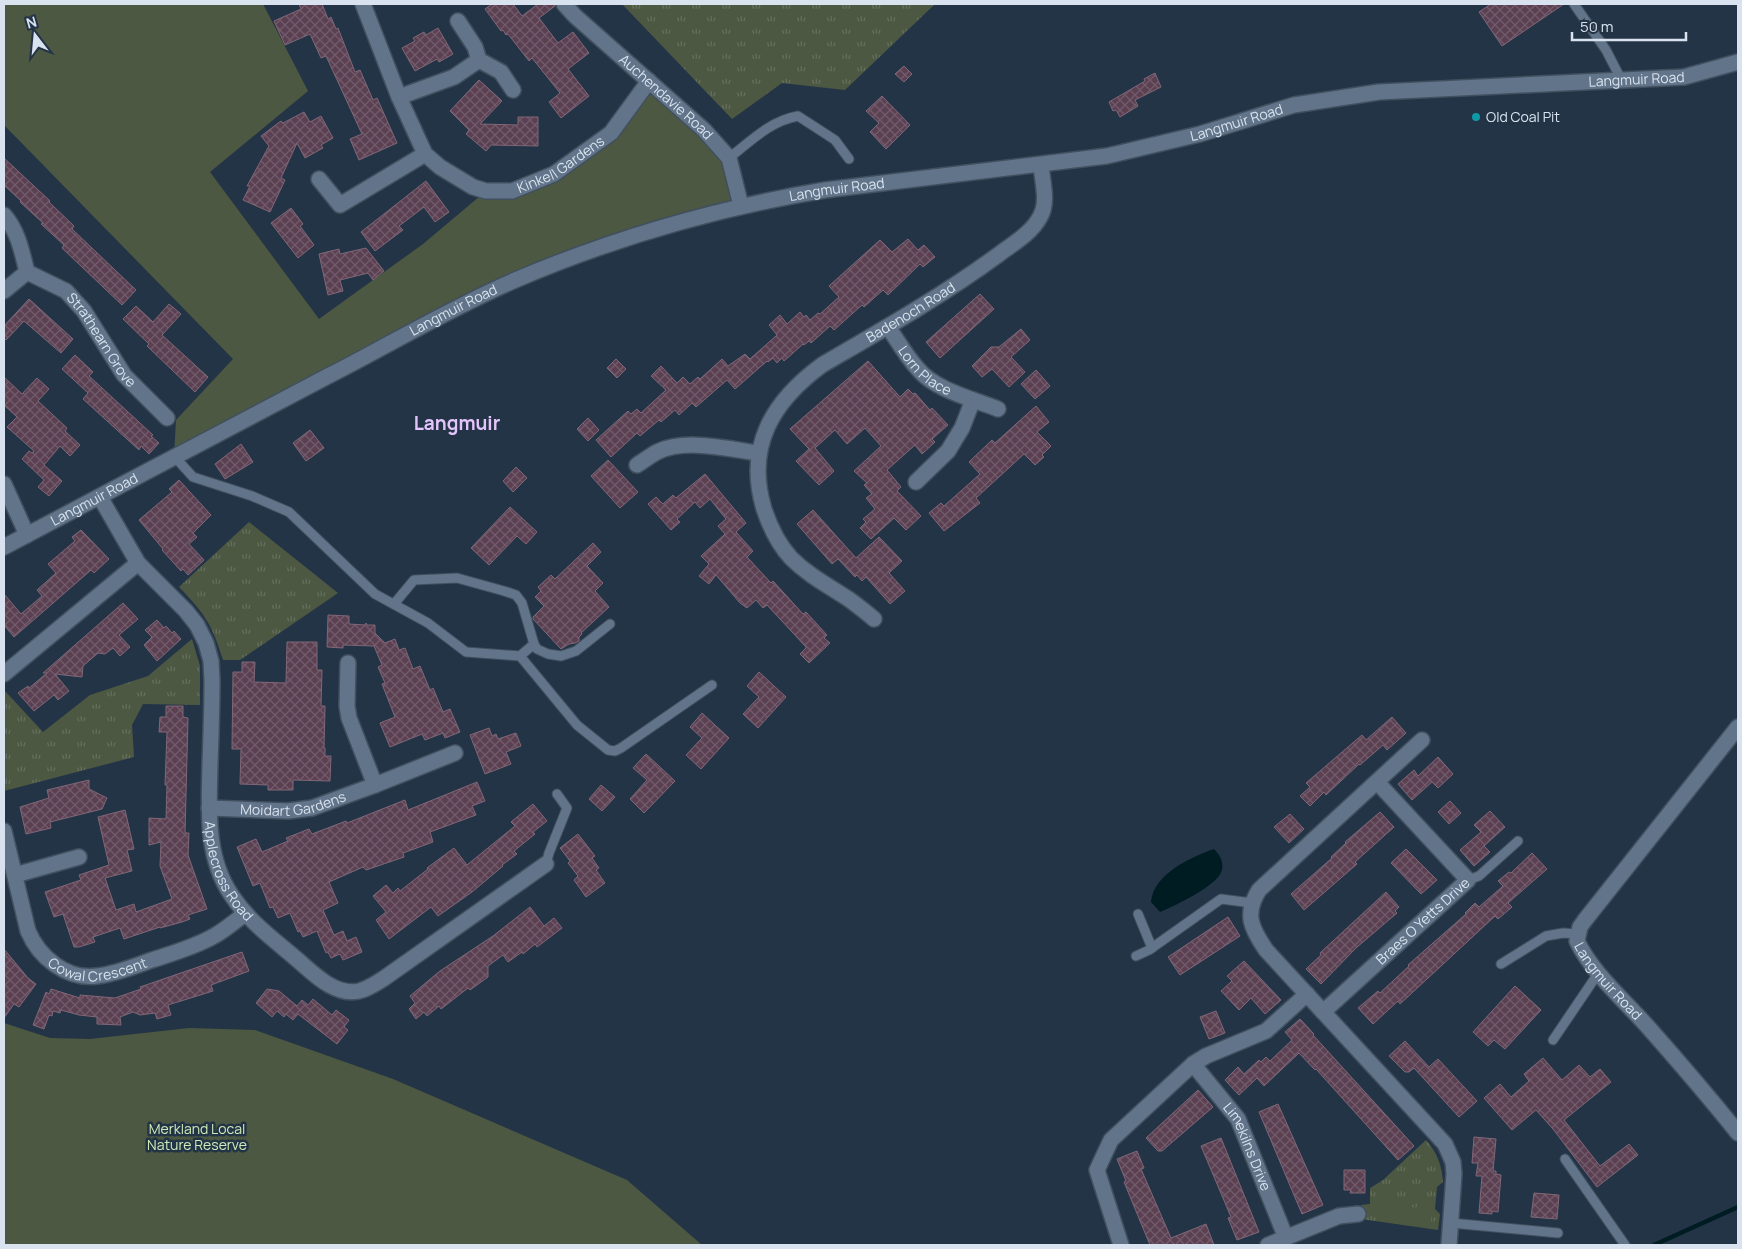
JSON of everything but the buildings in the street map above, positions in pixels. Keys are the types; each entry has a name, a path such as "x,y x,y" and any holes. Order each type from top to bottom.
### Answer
{"street":[{"name":"Kinkell Gardens","path":"363,4 399,97 425,154 440,167 473,187 486,191 512,191 554,174 611,133 649,81"},
{"name":"Auchendavie Road","path":"564,4 575,16 704,130 729,158 741,206"},
{"path":"458,21 474,47 479,60 501,72 512,90"},
{"path":"399,97 454,78 479,60"},
{"name":"Langmuir Road","path":"4,547 174,456 510,282 622,239 710,213 825,190 1107,156 1200,134 1294,105 1341,96 1379,92 1684,77 1738,62"},
{"path":"319,179 340,205 425,154"},
{"name":"Badenoch Road","path":"874,618 850,600 817,581 804,571 778,541 769,525 762,501 758,453 771,419 788,395 800,383 822,365 960,283 1035,226 1045,204 1041,165"},
{"path":"4,215 10,222 20,244 28,272 4,292"},
{"name":"Strathearn Grove","path":"28,272 66,291 84,311 124,375 167,418"},
{"name":"Lorn Place","path":"888,327 918,370 930,380 944,388 998,410"},
{"path":"916,482 948,451 962,428 973,400"},
{"path":"637,465 657,452 671,447 686,445 758,453"},
{"path":"4,484 27,535"},
{"name":"Applecross Road","path":"100,497 138,563 186,611 198,626 206,644 211,661 212,680 209,832 216,864 223,882 245,914 316,977 336,988 347,991 358,991 368,988 546,864"},
{"path":"4,674 138,563"},
{"path":"348,662 347,706 375,786"},
{"name":"Langmuir Road","path":"1738,727 1585,920 1580,927 1577,941 1599,972 1669,1050 1738,1133"},
{"path":"1422,740 1258,890 1250,910 1250,920 1266,950 1445,1144 1453,1162 1454,1189 1449,1245"},
{"name":"Moidart Gardens","path":"209,808 288,811 312,808 375,786 455,753"},
{"name":"Braes O Yetts Drive","path":"1324,1012 1468,880 1376,782"},
{"name":"Cowal Crescent","path":"4,831 28,931 33,944 43,956 65,970 95,977 115,973 202,942 223,931 245,914"},
{"path":"15,875 79,857"},
{"path":"1121,1245 1097,1170 1111,1140 1193,1064 1206,1056 1266,1031 1307,994"},
{"name":"Limekilns Drive","path":"1193,1064 1238,1119 1286,1238"},
{"path":"1268,1245 1339,1216 1358,1214"}],"lane":[{"path":"1574,4 1606,50 1622,81"},
{"path":"729,158 771,125 784,118 798,116 834,140 849,159"},
{"path":"174,456 193,477 252,496 289,512 375,594 428,623 466,652 520,656 534,644"},
{"path":"394,604 414,580 457,578 504,591 516,595 522,603 537,649 561,656 576,651 610,624"},
{"path":"520,656 577,725 608,750 615,751 622,748 712,685"},
{"path":"546,864 567,808 557,794"},
{"path":"1468,880 1479,876 1518,841"},
{"path":"1136,956 1152,948 1221,899 1252,903"},
{"path":"1138,914 1152,948"},
{"path":"1501,964 1546,936 1578,934"},
{"path":"1553,1040 1599,972"},
{"path":"1565,1159 1625,1245"},
{"path":"1451,1223 1558,1233"}],"green space":[{"path":"4,4 263,4 308,91 210,172 319,319 423,244 486,191 512,191 611,133 649,81 729,158 741,206 548,267 174,456 176,420 233,359 4,125"},
{"path":"622,4 935,4 845,90 782,83 732,119"},
{"path":"249,522 338,593 240,660 223,660 207,620 179,587"},
{"path":"192,639 200,666 200,705 143,704 132,725 134,757 4,791 5,691 43,732 90,695 148,676"},
{"name":"Merkland Local Nature Reserve","path":"4,1023 50,1038 90,1039 189,1028 255,1030 393,1079 627,1180 702,1245 4,1245"},
{"path":"1426,1140 1436,1154 1443,1182 1437,1187 1435,1209 1440,1214 1438,1230 1361,1219 1361,1205 1370,1204 1370,1188 1383,1180"},
{"path":"1421,1197 1434,1198 1430,1228 1379,1220 1381,1202 1416,1208"}],"water":[{"path":"1214,849 1222,861 1222,870 1219,876 1195,895 1160,912 1151,902 1153,892 1158,883 1184,862"}],"waterway":[{"path":"1654,1245 1738,1207"}],"place":[{"name":"Old Coal Pit","path":"1476,117"}],"district":[{"name":"Langmuir","path":"457,423"}]}
